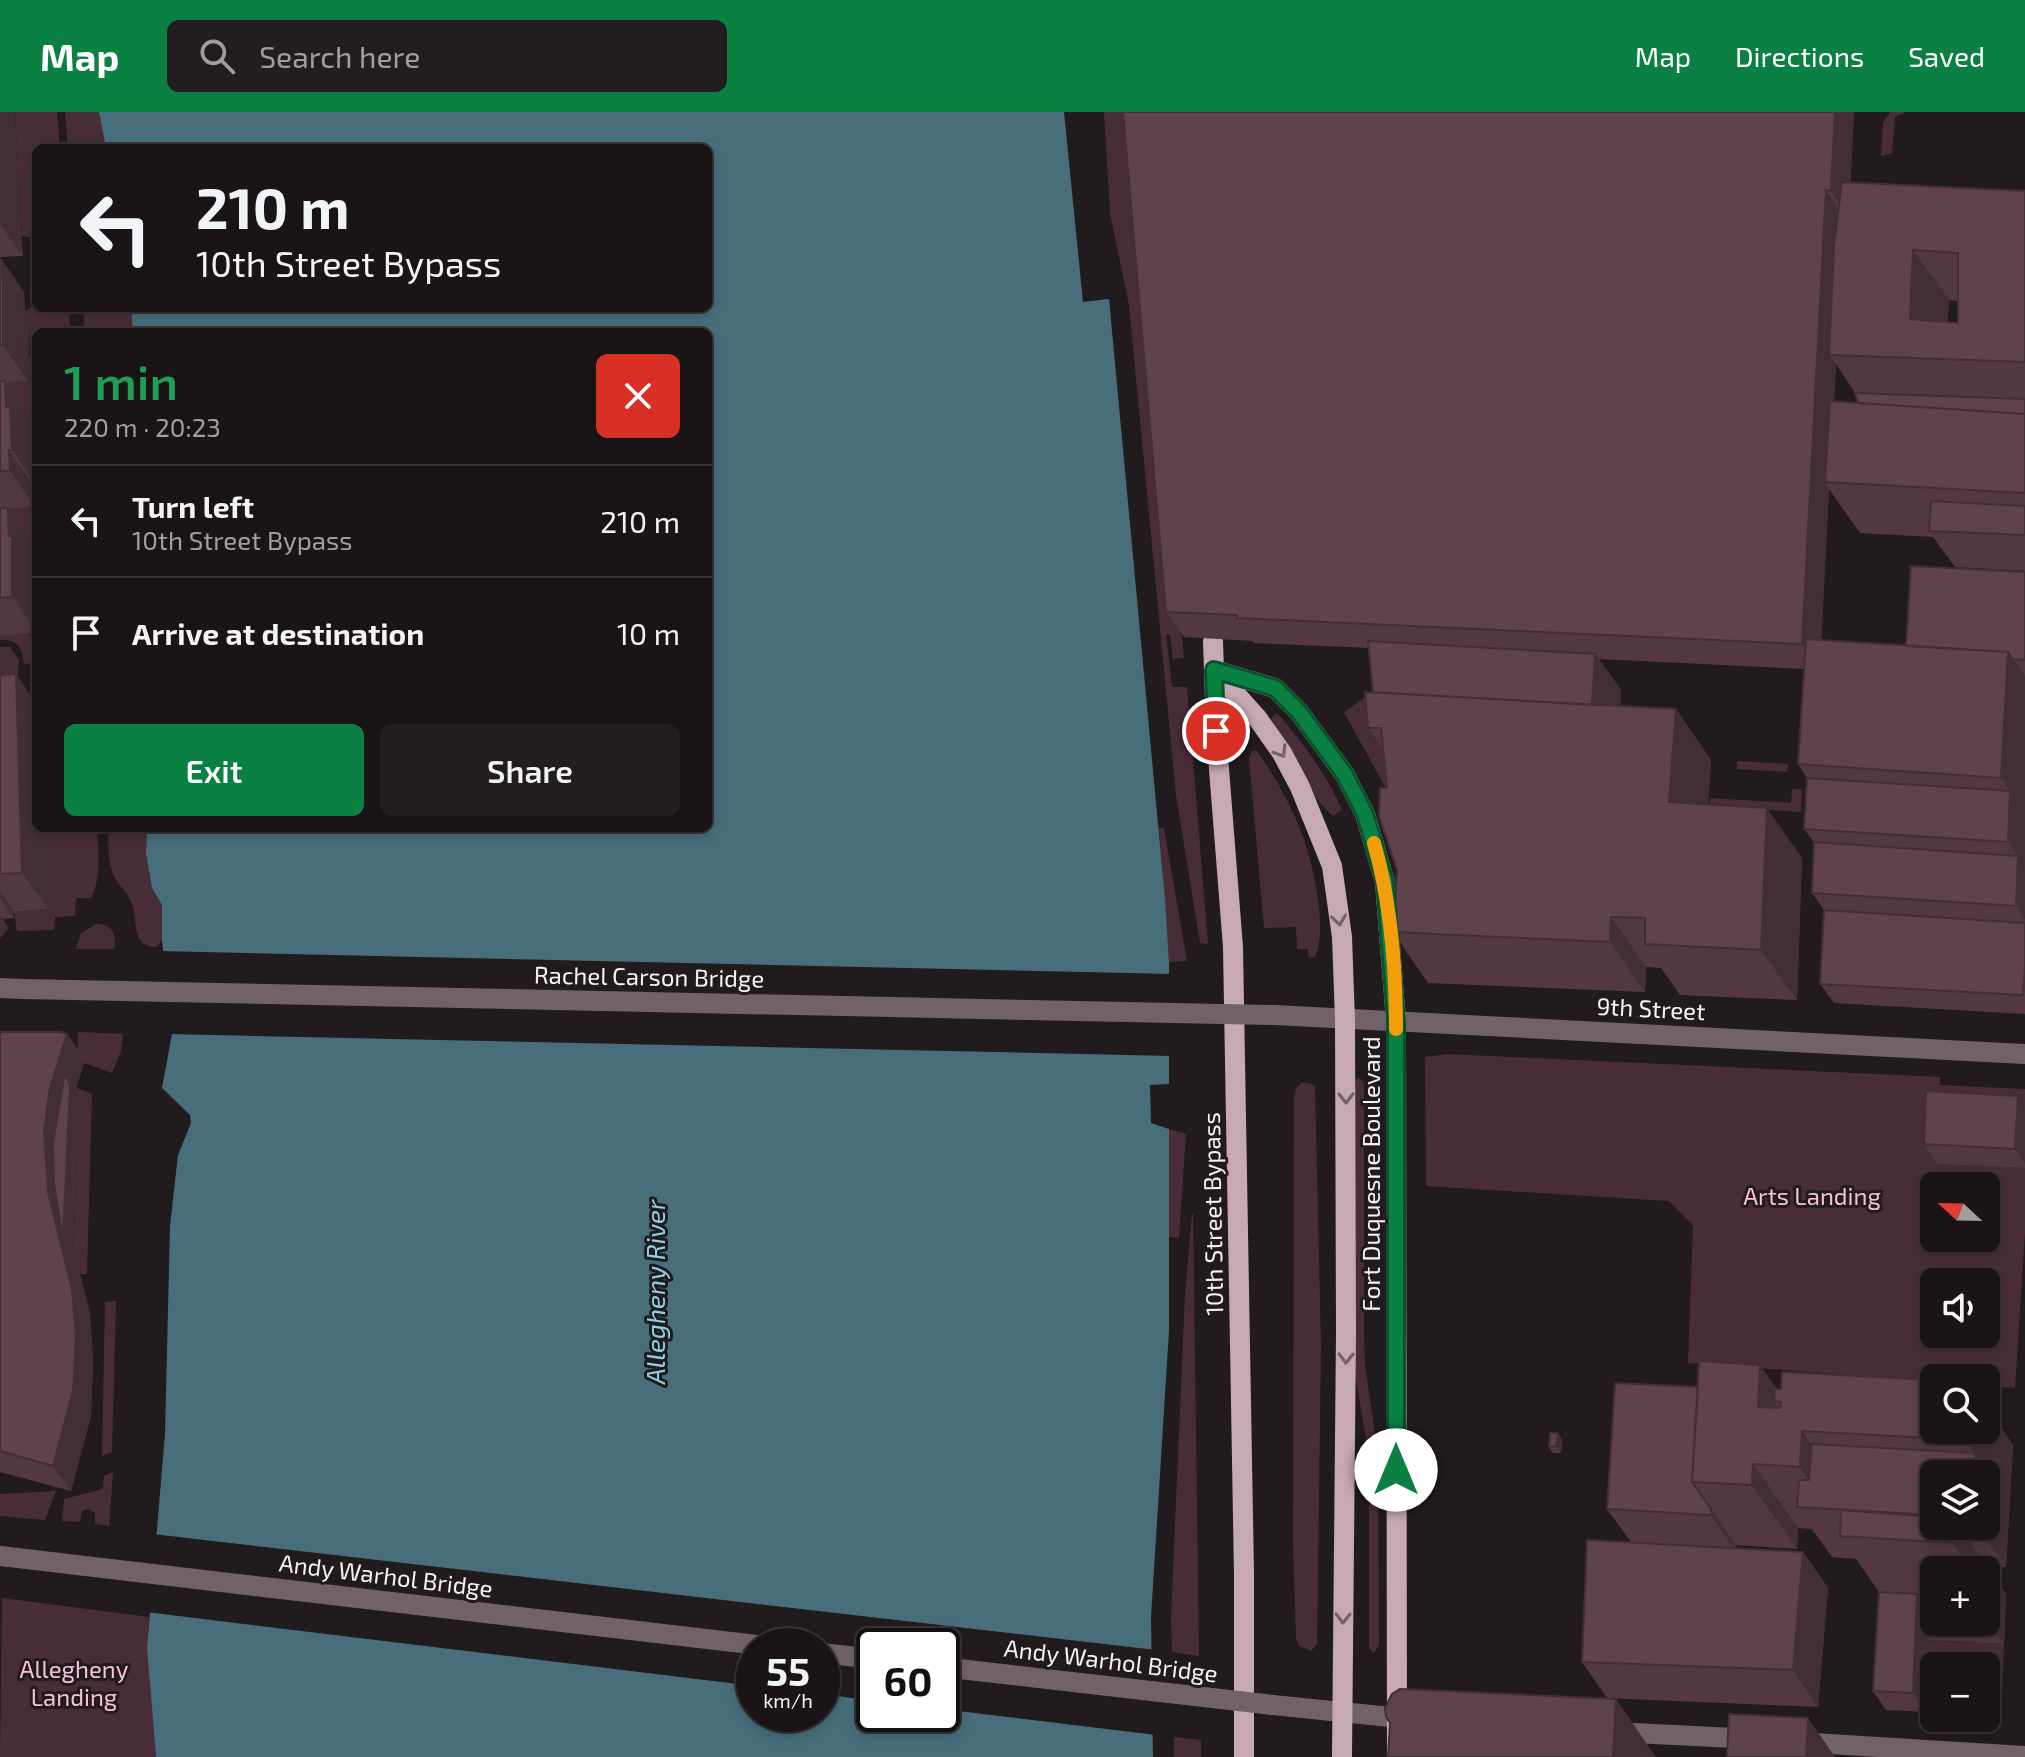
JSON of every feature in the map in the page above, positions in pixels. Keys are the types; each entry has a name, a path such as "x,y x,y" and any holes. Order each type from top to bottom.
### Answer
{"main road":[{"path":"1213,641 1214,670"},
{"name":"Fort Duquesne Boulevard","path":"1214,670 1258,719 1282,753 1325,843 1332,866 1342,937 1346,1332 1342,1757"},
{"name":"Fort Duquesne Boulevard","path":"1214,670 1275,688 1315,732 1345,775 1365,814 1385,882 1396,1021 1397,1757"},
{"name":"10th Street Bypass","path":"1214,670 1233,947 1244,1559 1244,1757"}],"street":[{"name":"Rachel Carson Bridge","path":"0,988 1274,1015"},
{"name":"9th Street","path":"1274,1015 2025,1054"},
{"name":"Andy Warhol Bridge","path":"0,1556 736,1642"},
{"name":"Andy Warhol Bridge","path":"960,1669 1429,1720"},
{"path":"1590,1730 2025,1756"}],"green space":[{"path":"15,112 57,112 60,144 32,144 32,237 22,236"},
{"path":"65,112 99,112 105,144 68,144"},
{"path":"1104,112 1132,112 1184,658 1173,659 1170,634 1166,635 1172,687 1187,687 1208,944 1200,943 1176,795 1129,305 1110,213"},
{"path":"1890,112 1906,112 1895,117 1892,153 1881,156 1883,123"},
{"path":"32,307 32,312 69,312 70,328 32,328 32,444 0,383 30,357 29,317 26,317 25,311"},
{"path":"84,312 131,312 133,328 84,328"},
{"path":"32,507 32,566 0,509"},
{"path":"32,633 32,663 24,664 18,645 0,640 0,636"},
{"path":"0,647 10,647 19,660 17,686 0,693"},
{"path":"1382,694 1390,796 1344,712 1364,698"},
{"path":"1277,713 1329,783 1342,810 1333,816 1314,795 1298,770 1271,718"},
{"path":"1252,751 1257,751 1280,787 1306,845 1319,908 1320,939 1315,957 1309,958 1308,949 1297,949 1296,927 1264,928 1249,757"},
{"path":"1737,761 1788,764 1787,772 1737,769"},
{"path":"1792,789 1802,789 1801,812 1709,806 1710,798 1791,803"},
{"path":"1159,828 1164,828 1187,961 1169,962"},
{"path":"45,832 97,832 97,881 91,898 76,898 75,916 55,917 54,930 17,931 14,912 48,909"},
{"path":"108,832 147,832 146,855 152,888 162,905 164,920 162,940 157,947 143,943 139,938 132,904 115,878 109,854"},
{"path":"96,924 112,931 114,949 76,949 81,933"},
{"path":"78,1032 123,1034 121,1051 112,1073 78,1058"},
{"name":"Arts Landing","path":"1448,1054 1940,1077 1940,1085 2025,1089 2025,1115 1937,1163 2025,1168 2025,1232 2015,1388 2000,1387 2000,1364 1920,1364 1920,1380 1688,1363 1693,1226 1669,1201 1426,1186 1425,1057"},
{"path":"1360,1078 1364,1084 1365,1365 1378,1455 1379,1645 1374,1653 1369,1648 1369,1456 1355,1374 1355,1080"},
{"path":"1302,1082 1315,1088 1321,1345 1317,1644 1311,1651 1299,1646 1296,1638 1293,1545 1294,1097"},
{"path":"74,1087 92,1094 87,1274 79,1274 73,1255 79,1098"},
{"path":"1169,1129 1186,1134 1179,1238 1169,1237"},
{"path":"1192,1214 1199,1656 1172,1652 1171,1617 1185,1295"},
{"path":"116,1301 112,1452 102,1456 105,1302"},
{"path":"113,1472 109,1526 95,1524 95,1513 87,1509 82,1511 80,1522 62,1521 64,1499 103,1489 104,1476"},
{"path":"56,1491 45,1520 0,1516 0,1494"},
{"name":"Allegheny Landing","path":"2,1598 149,1617 147,1648 156,1757 0,1757"},
{"path":"1929,1640 2004,1644 2001,1717 2000,1652 1929,1652"},
{"path":"1174,1737 1201,1740 1201,1757 1174,1757"}],"water":[{"name":"Allegheny River","path":"99,112 1064,112 1083,302 1109,299 1169,962 1169,1084 1150,1085 1151,1123 1169,1129 1169,1331 1151,1617 1153,1757 156,1757 147,1648 165,1434 170,1226 178,1155 191,1123 190,1115 162,1088 172,1034 162,940 162,905 152,888 146,854 147,832 712,832 712,328 133,328 131,312 712,312 712,144 105,144"}],"pier":[{"path":"159,951 1173,974 1173,1056 168,1034"},
{"path":"153,1534 1156,1650 1156,1735 960,1711 960,1628 856,1628 856,1699 840,1696 840,1628 736,1628 736,1684 146,1612"}],"building":[{"path":"1123,112 1835,112 1831,191 1826,190 1802,644 1237,618 1237,615 1166,612"},
{"path":"1842,182 2025,191 2025,362 1829,355 1834,246","holes":["1913,250 1958,253 1958,323 1910,319"]},
{"path":"0,280 3,280 3,345 0,345"},
{"path":"0,381 5,381 6,407 10,407 10,471 0,471"},
{"path":"1855,393 2025,399 2025,414 1858,403"},
{"path":"1830,401 2025,414 2025,493 1825,482"},
{"path":"1931,501 2025,506 2025,535 1929,531"},
{"path":"0,508 8,508 9,536 12,536 12,597 0,598"},
{"path":"1911,566 2025,572 2025,660 2013,659 2008,652 1906,646"},
{"path":"1806,639 2008,652 2001,778 1798,764"},
{"path":"1368,641 1595,654 1592,705 1373,692"},
{"path":"16,674 22,873 0,874 0,675"},
{"path":"1365,692 1676,709 1669,802 1767,808 1761,950 1645,944 1645,918 1611,917 1610,942 1393,932 1397,870 1379,816 1380,788 1387,788 1381,728 1368,728"},
{"path":"1807,778 2010,791 2008,842 1804,829"},
{"path":"1814,842 2018,856 2016,906 1812,893"},
{"path":"1824,910 2025,923 2023,995 1820,984"},
{"path":"0,1032 67,1034 50,1088 44,1131 48,1192 72,1289 76,1337 73,1391 53,1466 0,1451"},
{"path":"65,1072 70,1085 63,1239 54,1185 53,1143"},
{"path":"1926,1091 2018,1096 2015,1149 1924,1144"},
{"path":"1699,1361 1760,1365 1758,1407 1780,1408 1781,1402 1774,1401 1775,1389 1781,1389 1782,1372 1920,1379 1920,1437 1802,1431 1800,1467 1753,1464 1752,1485 1692,1482"},
{"path":"1615,1383 1698,1387 1692,1482 1711,1509 1711,1515 1607,1509"},
{"path":"1550,1433 1558,1433 1556,1446 1549,1447"},
{"path":"1812,1444 1975,1453 1975,1460 1920,1460 1920,1514 1797,1507 1799,1480 1809,1480"},
{"path":"1841,1510 1920,1516 1920,1540 1952,1540 1952,1543 1840,1536"},
{"path":"1587,1540 1803,1552 1793,1670 1582,1662"},
{"path":"1879,1592 1917,1594 1913,1693 1873,1691"},
{"path":"1400,1689 1616,1699 1613,1757 1388,1757 1390,1723 1385,1708 1392,1694"},
{"path":"1729,1714 1808,1718 1806,1757 1727,1757"}],"slow traffic":[{"path":"1374,843 1389,911 1396,1029"}],"route":[{"path":"1216,731 1214,670 1275,688 1323,741 1345,775 1365,814 1385,882 1396,1021 1396,1470"}]}
